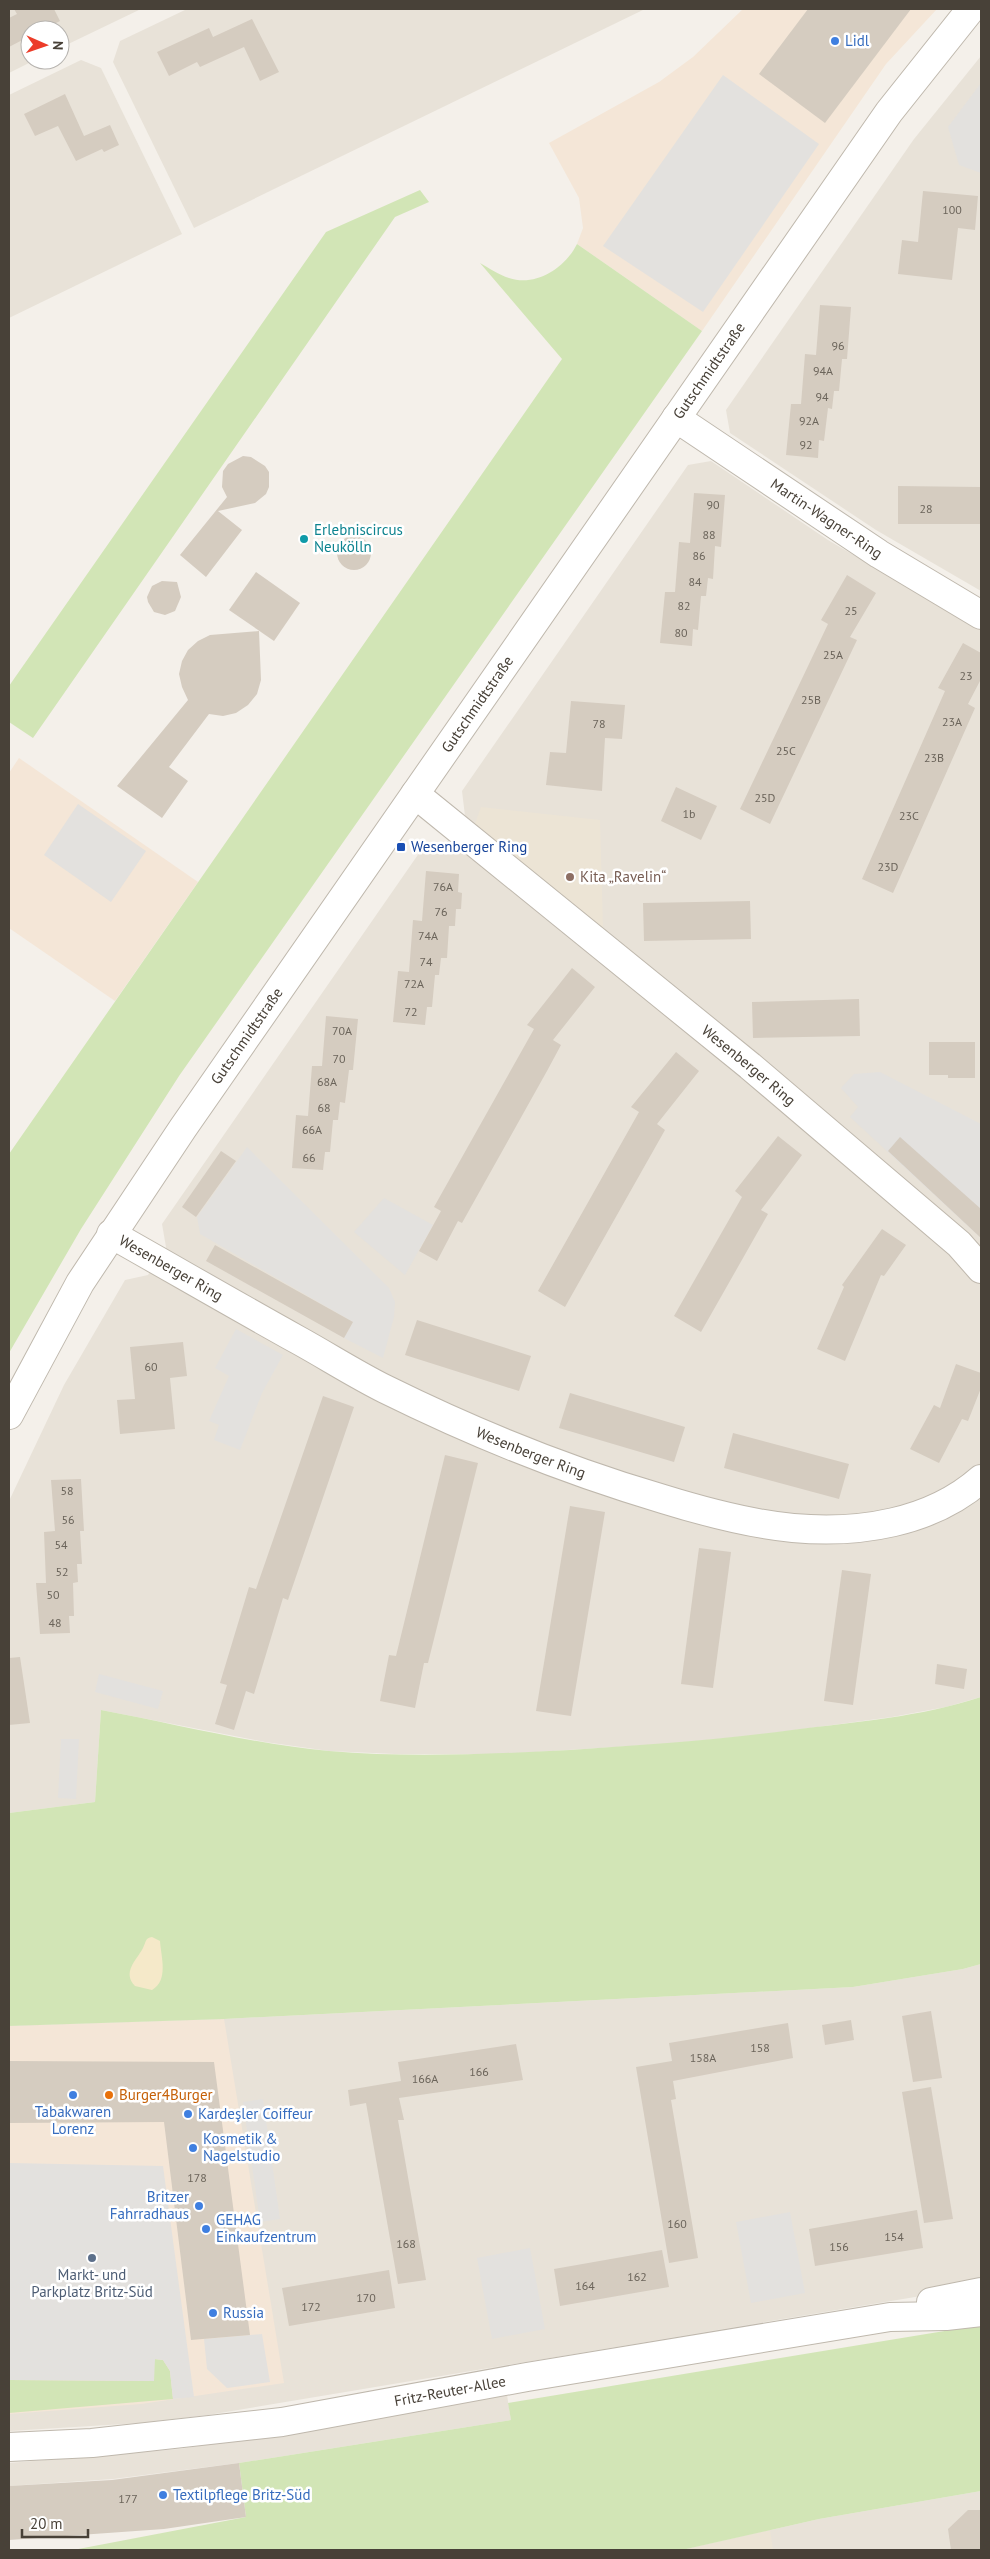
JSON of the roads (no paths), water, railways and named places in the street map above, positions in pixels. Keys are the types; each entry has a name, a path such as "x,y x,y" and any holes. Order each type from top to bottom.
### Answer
{"street":[{"name":"Gutschmidtstraße","path":"9,1415 52,1332 112,1234 889,112 971,9"},
{"name":"Martin-Wagner-Ring","path":"676,418 879,554 981,615"},
{"name":"Wesenberger Ring","path":"415,794 776,1088 959,1244 981,1269"},
{"name":"Wesenberger Ring","path":"112,1234 391,1392 550,1460 632,1490 682,1505 777,1526 846,1529 900,1521 926,1513 954,1500 981,1478"},
{"name":"Fritz-Reuter-Allee","path":"890,2317 943,2298 981,2292"},
{"name":"Fritz-Reuter-Allee","path":"9,2447 92,2443 282,2422 385,2405 527,2377 890,2317 946,2316 981,2312"}],"place":[{"name":"Lidl","path":"835,41"},
{"name":"Erlebniscircus Neukölln","path":"304,539"},
{"name":"Wesenberger Ring","path":"401,847"},
{"name":"Kita „Ravelin“","path":"570,877"},
{"name":"Tabakwaren Lorenz","path":"73,2095"},
{"name":"Burger4Burger","path":"109,2095"},
{"name":"Kardeşler Coiffeur","path":"188,2114"},
{"name":"Kosmetik & Nagelstudio","path":"193,2148"},
{"name":"Britzer Fahrradhaus","path":"199,2206"},
{"name":"GEHAG Einkaufzentrum","path":"206,2229"},
{"name":"Markt- und Parkplatz Britz-Süd","path":"92,2258"},
{"name":"Russia","path":"213,2313"},
{"name":"Textilpflege Britz-Süd","path":"163,2495"}]}
